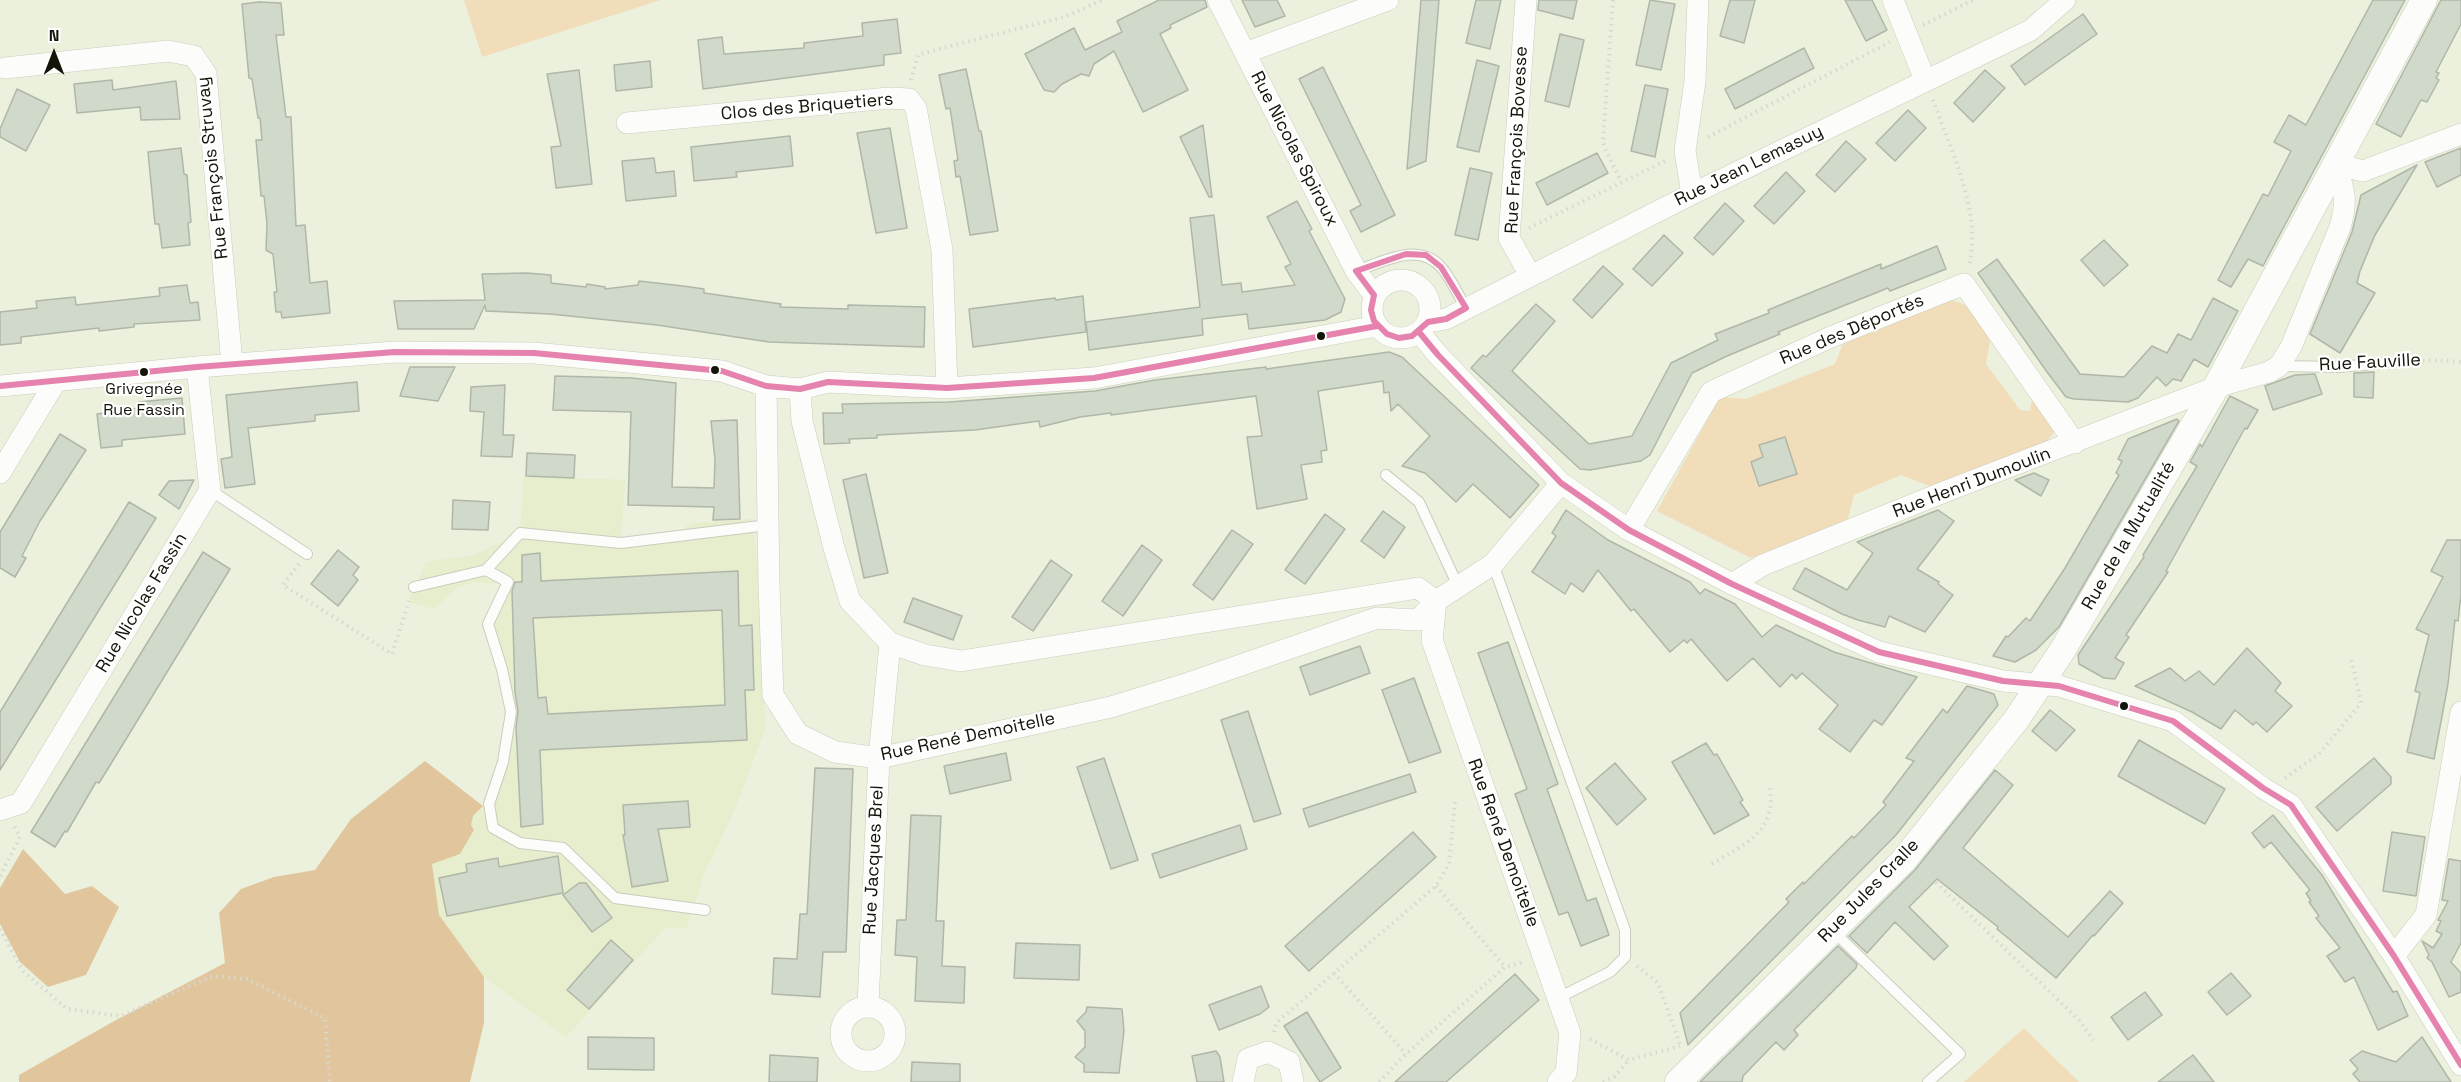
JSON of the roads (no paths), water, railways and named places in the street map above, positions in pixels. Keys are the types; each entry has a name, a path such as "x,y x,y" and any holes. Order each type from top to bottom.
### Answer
{"street":[{"name":"Rue Nicolas Spiroux","path":"1218,0 1356,271 1374,295"},
{"path":"1245,53 1388,0"},
{"name":"Rue François Bovesse","path":"1526,0 1509,238 1530,275"},
{"path":"1692,194 1685,151 1695,81 1698,0"},
{"path":"1893,0 1925,80"},
{"name":"Rue Jean Lemasuy","path":"1424,327 1446,319 1692,194 2031,30 2065,0"},
{"name":"Rue de la Mutualité","path":"2040,683 2062,651 2216,387 2424,0"},
{"name":"Rue François Struvay","path":"2,66 168,51 194,56 206,74 232,364"},
{"name":"Clos des Briquetiers","path":"627,123 890,98 909,99 916,108 942,250 947,388"},
{"path":"2336,164 2363,171 2461,134"},
{"path":"2216,387 2269,372 2280,366 2291,347 2340,227 2346,206 2336,164"},
{"path":"1424,327 1405,338 1389,336 1377,326 1371,311 1374,295 1391,280 1414,281 1429,299 1424,327 1438,356 1561,483 1629,530 1732,584 1879,652 2003,681 2059,686 2173,721 2291,805 2394,956 2461,1065"},
{"name":"Rue des Déportés","path":"1629,530 1711,392 1831,337 1964,284 2075,443"},
{"path":"0,386 197,367 395,352 534,353 722,371 766,386 800,389 828,382 947,388 1094,378 1377,326"},
{"path":"197,367 210,490"},
{"path":"0,473 56,381"},
{"name":"Rue René Demoitelle","path":"766,386 773,695 798,734 835,752 879,758 1111,707 1189,684 1377,618 1418,620 1436,601 1493,564 1561,483"},
{"name":"Rue Henri Dumoulin","path":"1732,584 1763,566 1944,492 2216,387"},
{"path":"800,389 802,421 834,548 850,601 890,643 925,655 961,661 1418,588 1436,601"},
{"path":"767,423 802,421"},
{"name":"Rue Nicolas Fassin","path":"2,809 21,803 210,490"},
{"name":"Rue René Demoitelle","path":"1436,601 1432,640 1570,1033 1566,1073 1558,1082"},
{"name":"Rue Jacques Brel","path":"868,1005 879,758 890,643"},
{"name":"Rue Jules Cralle","path":"1684,1076 1907,855 2016,720 2040,683"},
{"path":"2394,956 2426,915 2461,712"},
{"path":"868,1005 888,1014 896,1035 888,1054 866,1072 846,1053 839,1030 849,1012 868,1005"},
{"path":"1243,1082 1248,1059 1268,1052 1288,1062 1293,1082"}],"lane":[{"path":"1356,271 1406,254 1426,255 1441,267 1466,308"},
{"name":"Rue Fauville","path":"2280,366 2339,367 2385,363"},
{"path":"1386,475 1419,502 1458,586"},
{"path":"210,490 307,554"},
{"path":"414,587 486,570 520,533 621,543 768,525"},
{"path":"1493,564 1625,930 1625,957 1610,972 1558,998"},
{"path":"486,570 508,582 488,624 502,669 511,712 503,762 489,804 493,828 520,843 563,848 615,898 705,910"},
{"path":"1832,930 1960,1054 1928,1082"}],"place":[{"name":"Grivegnée Rue Fassin","path":"144,372"}]}
